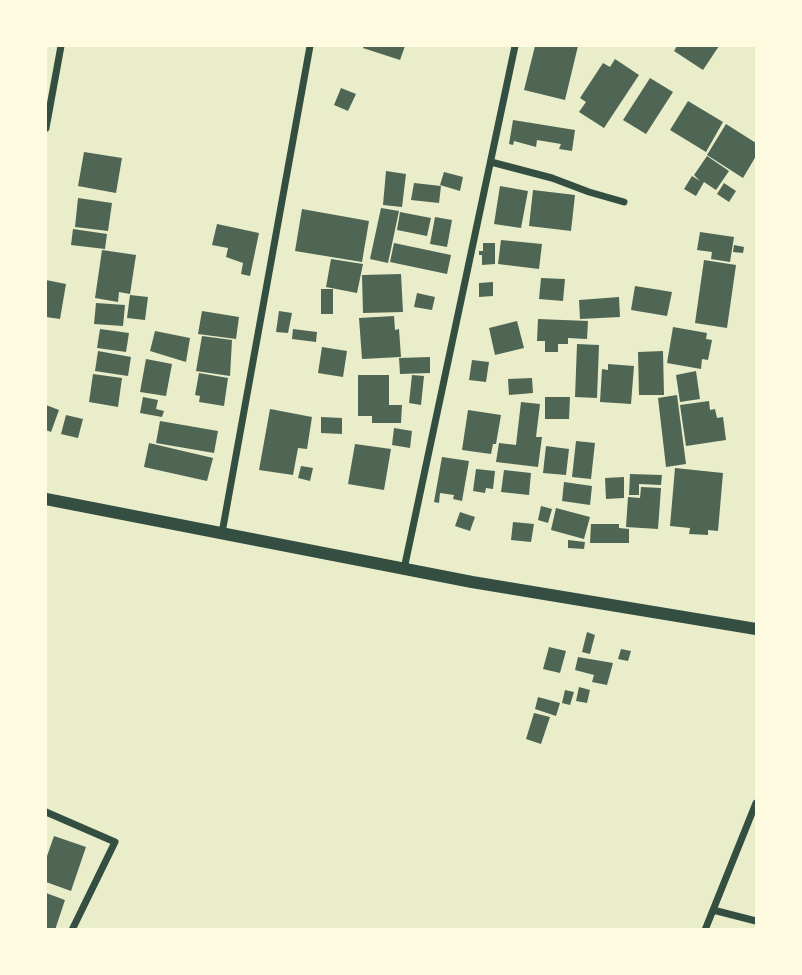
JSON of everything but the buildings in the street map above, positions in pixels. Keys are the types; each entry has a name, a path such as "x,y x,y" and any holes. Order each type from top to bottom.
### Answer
{"street":[{"path":"46,128 61,46"},
{"path":"222,533 310,46"},
{"path":"404,569 515,46"},
{"path":"491,162 552,178 624,202"},
{"path":"46,499 404,569 757,629"},
{"path":"705,929 757,803"},
{"path":"46,812 115,842 72,929"},
{"path":"713,910 757,921"}]}
